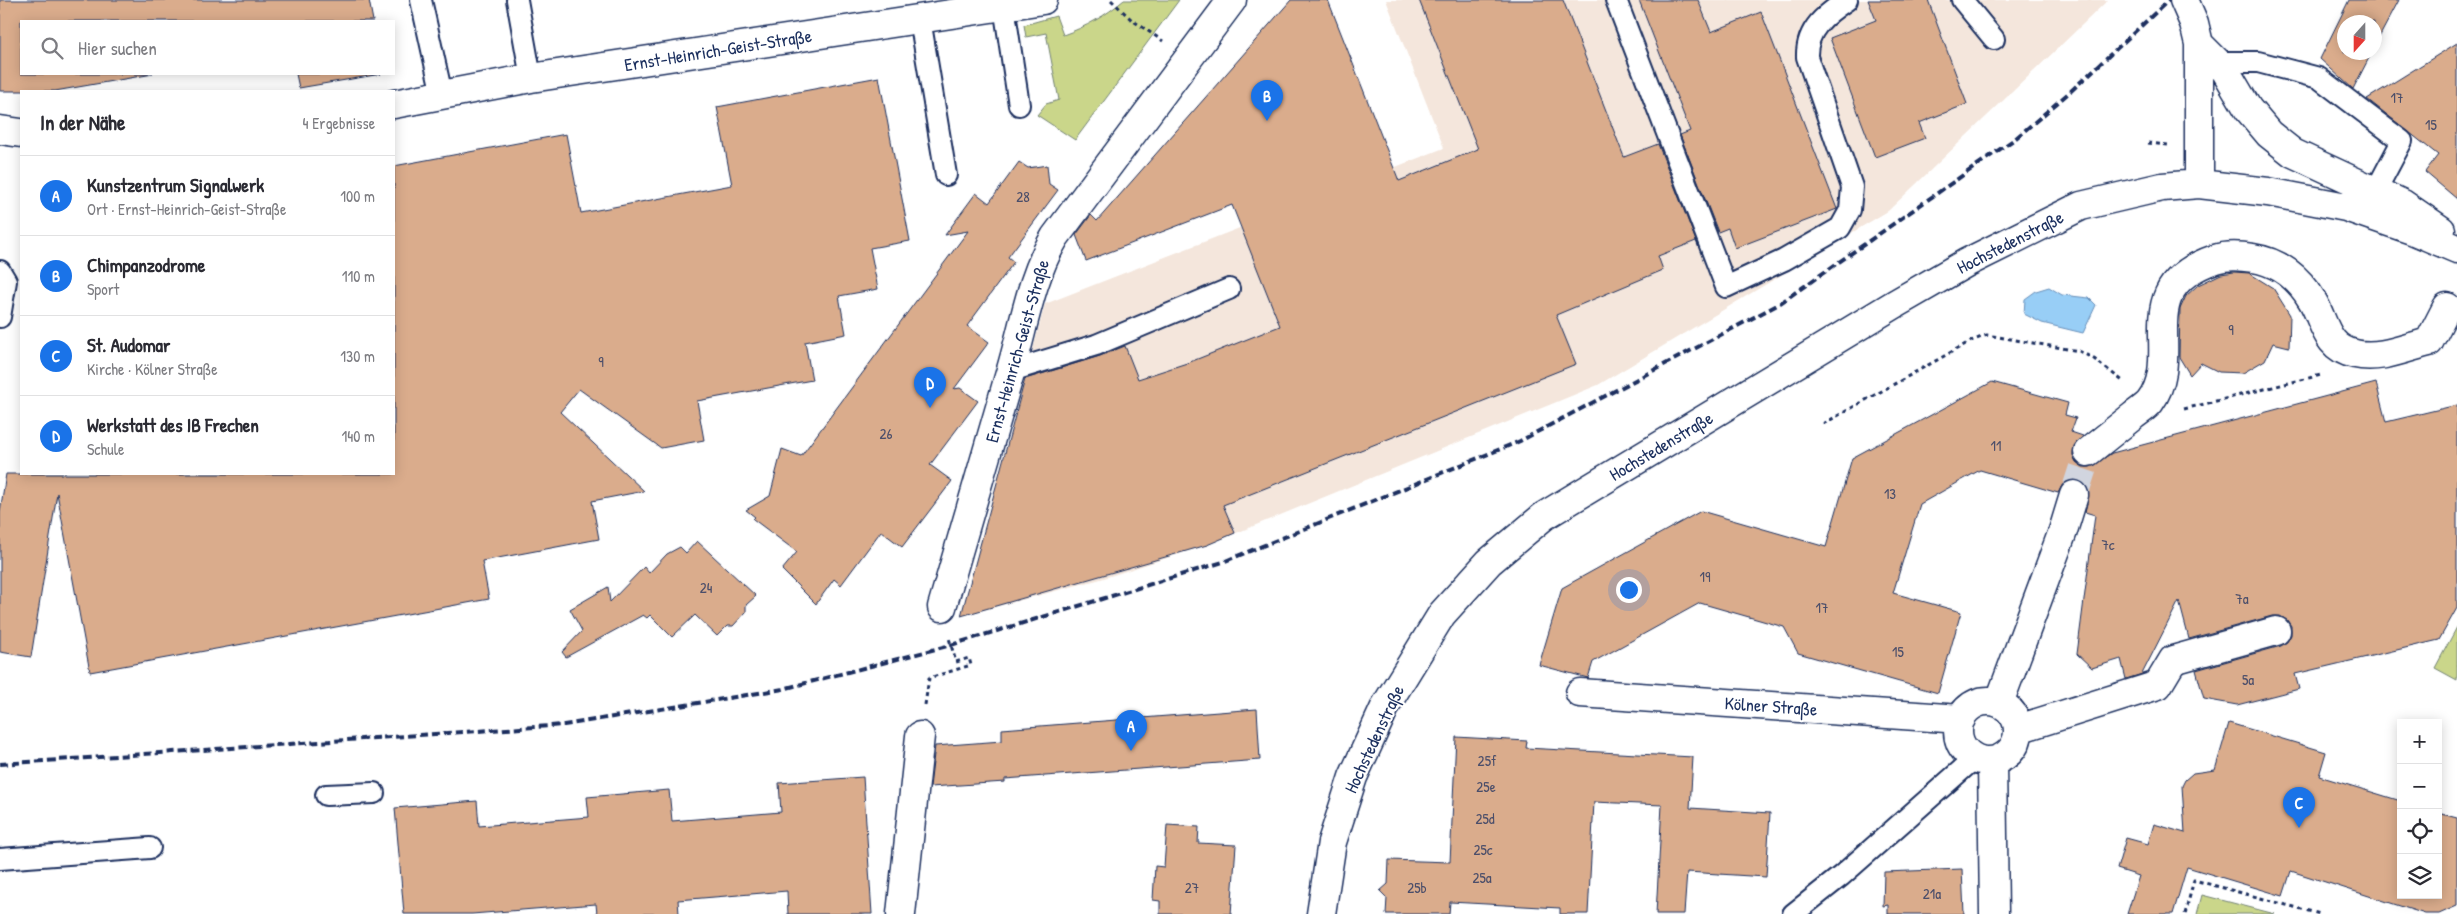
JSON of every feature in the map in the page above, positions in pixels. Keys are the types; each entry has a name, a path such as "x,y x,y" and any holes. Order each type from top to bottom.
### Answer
{"street":[{"name":"Ernst-Heinrich-Geist-Straße","path":"395,104 531,78 1043,0"},
{"name":"Ernst-Heinrich-Geist-Straße","path":"945,619 1030,295 1044,255 1061,229 1232,0"},
{"path":"2184,0 2205,56 2199,184"},
{"path":"2205,56 2225,70 2248,109 2269,134 2293,153 2403,204 2457,241"},
{"path":"0,130 20,133"},
{"name":"Hochstedenstraße","path":"1321,914 1332,842 1353,777 1386,705 1442,614 1489,562 1544,516 1966,263 2080,206 2162,187 2199,184 2268,192 2346,207 2457,249"},
{"path":"2088,452 2150,402 2161,378 2166,300 2178,281 2196,265 2220,257 2242,256 2263,260 2282,268 2298,281 2313,302 2323,328 2337,346 2352,354 2371,357 2429,342 2447,307"},
{"path":"1999,703 2063,531 2074,495"},
{"path":"2018,729 2158,685 2173,660 2276,631"},
{"name":"Kölner Straße","path":"1580,693 1961,719"},
{"path":"1988,701 1999,703 2009,709 2015,718 2018,729 2017,740 2011,751 2002,758 1983,759 1966,751 1960,741 1958,730 1961,719 1967,710 1976,703 1988,701"},
{"path":"901,914 920,736"},
{"path":"1983,759 1994,914"}],"lane":[{"path":"421,0 442,95"},
{"path":"517,0 531,78"},
{"path":"1616,0 1726,287 1784,260 1840,228 1847,219 1852,199 1852,188 1807,57 1807,47 1813,30 1823,16 1847,0"},
{"path":"1962,0 1994,39"},
{"path":"1004,6 1020,105"},
{"path":"920,19 946,175"},
{"path":"2205,56 2258,62 2319,78 2402,141 2376,192"},
{"path":"0,271 6,281 0,317"},
{"path":"1011,371 1096,345 1230,288"},
{"path":"1792,914 1842,876 1983,759"},
{"path":"326,794 374,793"},
{"path":"0,859 150,848"}],"path":[{"path":"1111,0 1132,20 1188,58"},
{"path":"1823,424 1971,341 1987,335 2078,351 2094,359 2150,402 2177,410 2326,374 2352,354"},
{"path":"929,678 971,665 969,658 956,662 945,619"},
{"path":"2185,914 2194,880 2320,914"}],"shaded area":[{"path":"1386,0 2108,0 1888,211 1598,385 1207,545 1101,579 961,616 1045,304 1444,148"}],"green space":[{"path":"1124,0 1179,0 1075,140 1037,115 1046,104 1059,100 1046,33 1026,37 1024,25 1056,16 1063,35 1095,21"},
{"path":"2457,627 2457,680 2435,668"},
{"path":"2202,895 2275,914 2197,914"}],"water":[{"path":"2049,287 2062,295 2089,298 2096,305 2083,333 2042,323 2024,314 2025,299 2036,291"}],"building":[{"path":"0,0 369,0 373,20 20,20 20,75 147,75 61,90 0,91"},
{"path":"1291,0 1328,0 1399,181 1478,149 1419,0 1563,0 1624,157 1658,144 1696,241 1658,256 1663,270 1556,315 1576,364 1223,505 1235,533 1207,545 961,616 1025,379 1100,356 1125,346 1138,379 1190,362 1280,326 1232,205 1086,261 1076,235 1091,215 1097,221"},
{"path":"1639,0 1698,0 1711,32 1761,12 1837,209 1735,248 1728,228 1718,232 1680,135 1690,131"},
{"path":"1868,0 1928,0 1967,104 1919,123 1925,138 1875,157 1830,38 1876,20"},
{"path":"2349,0 2399,0 2382,32 2382,15 2342,15"},
{"path":"2337,24 2337,60 2368,60 2353,89 2320,59"},
{"path":"2457,43 2457,199 2425,172 2438,155 2367,99"},
{"path":"296,75 375,75 299,88"},
{"path":"879,77 910,241 870,248 878,289 839,296 846,334 805,342 812,380 697,401 704,440 661,448 579,389 560,412 644,491 592,501 599,539 482,561 489,599 90,672 57,493 31,657 0,652 0,512 6,474 395,475 395,166 566,134 581,213 732,185 717,107"},
{"path":"1019,162 1028,168 1047,165 1049,184 1058,190 1008,257 1014,262 967,326 989,342 954,389 960,388 978,401 930,465 952,481 902,547 881,531 841,585 834,579 816,604 782,570 797,552 753,519 755,517 746,510 770,496 782,449 801,456 968,231 945,235 976,193 989,203"},
{"path":"2234,272 2249,273 2273,288 2290,315 2289,347 2273,343 2265,360 2243,373 2219,372 2201,363 2190,375 2179,357 2180,309 2186,296 2198,285 2221,274"},
{"path":"1992,382 2068,403 2065,415 2076,418 2071,432 2083,436 2074,446 2073,455 2076,462 2083,467 2090,467 2112,453 2376,383 2386,422 2457,405 2457,608 2439,640 2295,674 2299,689 2237,705 2204,699 2196,670 2281,646 2287,642 2291,635 2291,626 2287,620 2280,616 2272,616 2189,639 2179,601 2142,674 2126,679 2121,659 2092,668 2077,654 2095,515 2085,512 2089,492 2086,485 2078,480 2070,480 2063,484 2058,493 1980,470 1920,504 1893,593 1961,612 1938,693 1798,653 1784,627 1700,603 1593,662 1588,678 1539,665 1562,588 1701,511 1826,547 1852,458"},
{"path":"697,541 756,596 746,605 746,612 733,626 727,626 717,636 695,615 672,637 650,615 647,618 643,615 566,657 562,652 582,631 570,609 608,587 610,602 644,567 649,573 667,554 680,547 686,553"},
{"path":"1257,709 1260,760 1005,779 1005,782 930,787 935,746 1002,741 1002,729"},
{"path":"2229,723 2326,752 2319,776 2397,800 2397,899 2442,899 2442,814 2457,818 2457,906 2439,914 2425,914 2291,871 2283,896 2187,867 2173,914 2127,914 2139,876 2117,869 2126,838 2148,844 2154,824 2185,833 2182,786 2185,780 2193,773 2215,770"},
{"path":"1456,737 1527,741 1526,748 1693,757 1690,808 1770,813 1766,877 1687,872 1684,914 1656,914 1662,805 1594,802 1588,914 1560,914 1560,908 1450,902 1449,914 1386,914 1387,898 1380,891 1388,884 1389,860 1450,862"},
{"path":"863,777 872,914 788,914 787,891 678,900 679,914 597,914 596,904 472,914 404,914 395,808 477,801 479,826 589,817 587,797 669,790 672,821 781,812 779,783"},
{"path":"1167,825 1199,827 1198,843 1236,845 1231,914 1160,914 1160,901 1153,900 1155,866 1164,867"},
{"path":"1962,869 1964,914 1888,914 1888,905 1883,906 1884,872"}],"tunnel":[{"path":"2074,495 2088,452"}],"railway":[{"path":"0,764 564,725 783,689 951,645 1223,562 1520,441 1779,304 2016,138 2071,91 2169,0"}],"place":[{"name":"Chimpanzodrome","path":"1267,121"},
{"name":"Werkstatt des IB Frechen","path":"930,408"},
{"name":"Kunstzentrum Signalwerk","path":"1131,751"},
{"name":"St. Audomar","path":"2299,828"}]}
